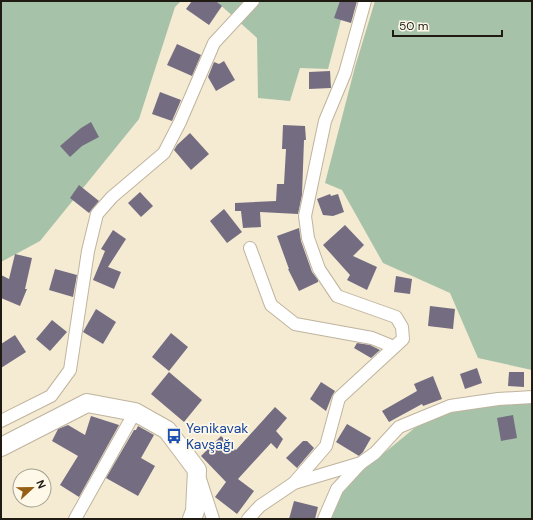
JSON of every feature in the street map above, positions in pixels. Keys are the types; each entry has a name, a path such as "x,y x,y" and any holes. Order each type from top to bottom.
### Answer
{"street":[{"path":"1,421 51,396 70,370 88,251 97,214 112,197 164,153 180,122 214,43 253,1"},
{"path":"248,519 260,506 294,483 326,446 339,398 403,339 402,327 396,317 337,296 319,269 308,238 305,216 325,121 345,73 365,1"},
{"path":"250,248 270,305 295,324 372,338 394,347"},
{"path":"324,519 337,490 361,463 375,453 399,427 450,406 498,399 532,397"},
{"path":"1,447 87,403 135,412 167,430 197,470 213,519"},
{"path":"76,519 135,412"},
{"path":"294,483 361,463"},
{"path":"192,519 195,511 197,470"}],"green space":[{"path":"1,1 181,1 175,7 139,119 40,241 1,262"},
{"path":"216,1 346,1 328,69 300,68 290,101 258,98 257,38"},
{"path":"375,1 532,1 532,370 478,358 450,293 383,263 342,190 325,183 355,67"},
{"path":"506,400 532,401 532,519 327,519 350,481 428,417"}],"building":[{"path":"192,1 216,1 222,6 209,25 186,9"},
{"path":"340,1 357,1 351,23 334,18"},
{"path":"177,44 201,55 192,76 167,65"},
{"path":"224,61 235,80 216,91 208,77 214,62 219,64"},
{"path":"330,71 331,88 309,89 309,72"},
{"path":"160,92 181,100 172,121 152,114"},
{"path":"91,122 99,137 82,146 70,157 60,146 81,128"},
{"path":"283,125 305,126 306,140 304,140 302,195 298,214 260,212 261,227 243,228 241,211 235,211 235,203 276,201 277,184 284,184 286,149 282,149"},
{"path":"190,133 209,154 191,170 174,150 177,145"},
{"path":"79,185 99,201 89,213 70,198"},
{"path":"140,192 153,206 141,217 128,203"},
{"path":"330,194 331,196 338,194 344,212 333,216 323,215 317,199"},
{"path":"224,209 242,232 227,243 210,221"},
{"path":"345,225 364,245 353,256 377,267 367,290 347,280 350,275 323,245"},
{"path":"299,228 301,241 312,272 318,282 299,291 288,269 277,236"},
{"path":"113,230 126,239 108,267 121,272 114,289 93,280 105,251 101,249"},
{"path":"15,254 32,258 25,289 27,289 20,306 1,298 1,275 9,279"},
{"path":"55,269 77,275 73,297 49,290"},
{"path":"396,276 412,279 410,294 394,292"},
{"path":"430,306 455,309 453,329 428,326"},
{"path":"96,309 116,322 103,344 83,332"},
{"path":"52,320 67,332 50,351 36,339"},
{"path":"171,333 188,347 169,371 152,357"},
{"path":"15,335 26,352 1,368 1,344"},
{"path":"357,343 370,345 380,350 371,358 354,348"},
{"path":"477,368 482,383 465,389 460,374"},
{"path":"169,372 202,400 184,422 151,394"},
{"path":"509,372 524,372 524,387 508,386"},
{"path":"433,376 442,399 423,406 422,404 389,422 382,411 417,391 414,384"},
{"path":"321,382 335,391 326,411 310,399"},
{"path":"275,407 287,418 276,431 283,439 277,449 271,443 238,479 254,491 237,514 215,497 226,482 201,456 221,436 236,450"},
{"path":"513,415 517,438 501,441 497,418"},
{"path":"91,416 119,425 79,497 60,485 78,456 52,441 58,429 68,425 85,435"},
{"path":"347,424 371,438 359,456 336,442"},
{"path":"138,426 154,435 141,458 155,466 138,496 106,478 134,430 136,430"},
{"path":"303,441 307,441 314,448 297,468 286,458"},
{"path":"294,501 318,507 315,519 289,519"}],"place":[{"name":"Yenikavak Kavşağı","path":"174,436"}]}
